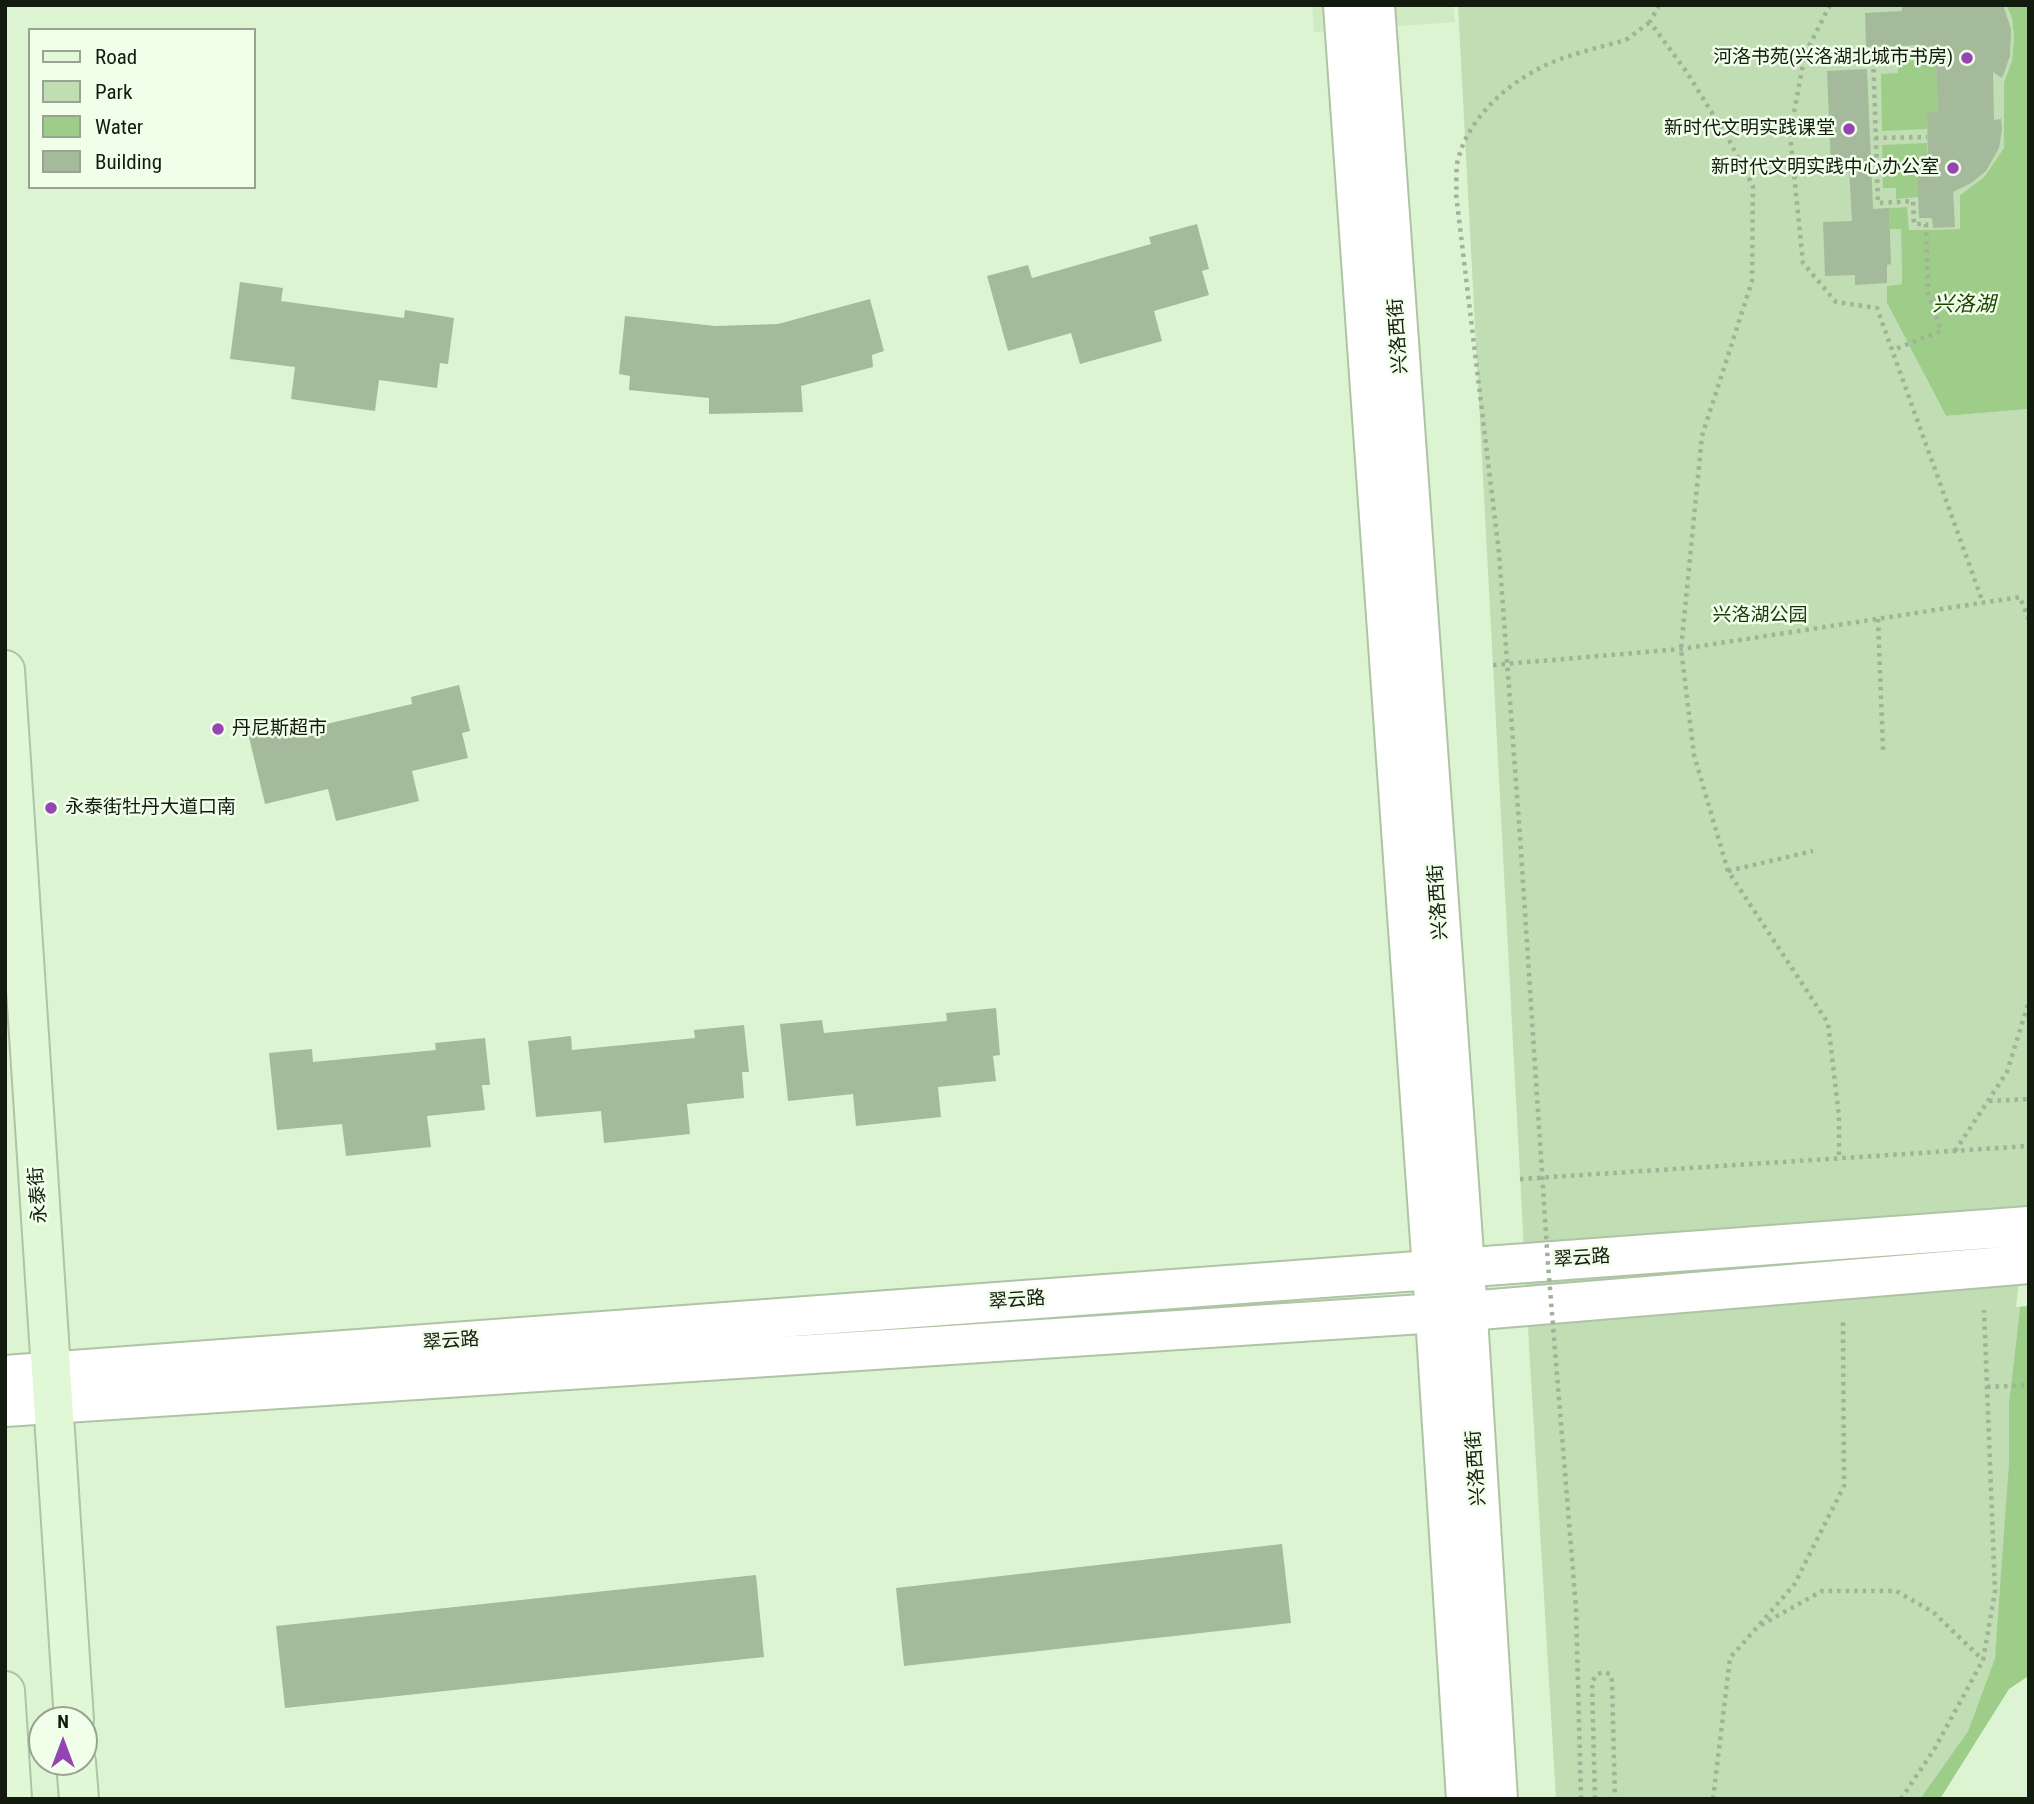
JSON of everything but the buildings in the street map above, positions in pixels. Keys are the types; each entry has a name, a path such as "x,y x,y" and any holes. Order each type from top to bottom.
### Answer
{"main road":[{"name":"永泰街","path":"5,670 73,1706"},
{"path":"5,1691 12,1799"},
{"path":"77,1776 79,1799"}],"street":[{"name":"兴洛西街","path":"1343,5 1449,1269"},
{"name":"兴洛西街","path":"1375,5 1449,1269 1466,1799"},
{"name":"翠云路","path":"5,1408 51,1388 1449,1269 2029,1226"},
{"name":"翠云路","path":"5,1375 51,1388 1451,1312 2029,1264"},
{"name":"兴洛西街","path":"1451,1312 1498,1799"}],"path":[{"path":"1581,1799 1576,1608 1548,1264 1521,836 1499,554 1456,194 1458,157 1472,127 1499,96 1539,69 1626,40 1650,22 1659,5"},
{"path":"1830,5 1805,54 1790,134 1803,263 1836,302 1877,308 1983,603"},
{"path":"1650,22 1686,71 1729,140 1753,186 1752,281 1702,436 1681,649 1694,755 1728,871 1828,1023 1839,1116 1839,1158"},
{"path":"1805,54 1923,50"},
{"path":"1873,52 1878,203 1913,201 1914,224 1926,224 1928,293 1941,331 1893,350"},
{"path":"1875,138 1927,137"},
{"path":"1493,664 1681,649 2020,597 2029,620"},
{"path":"1878,620 1883,750"},
{"path":"1728,871 1813,851"},
{"path":"1955,1151 2007,1072 2029,1001"},
{"path":"1988,1102 2029,1098"},
{"path":"1521,1179 2029,1146"},
{"path":"1901,1799 1935,1748 1983,1660 1995,1591 1984,1310"},
{"path":"1713,1799 1730,1658 1794,1585 1844,1486 1843,1322"},
{"path":"1987,1387 2029,1385"},
{"path":"1757,1627 1822,1591 1896,1591 1933,1612 1983,1660"},
{"path":"1595,1799 1592,1682 1596,1675 1603,1672 1610,1674 1612,1681 1615,1799"}],"shaded area":[{"path":"1312,5 1453,5 1455,22 1314,32"}],"green space":[{"name":"兴洛湖公园","path":"1458,5 2006,5 2012,18 2012,60 2004,82 2004,148 1984,177 1960,195 1960,229 1908,230 1907,207 1889,208 1901,229 1902,284 1887,286 1887,303 1946,416 2029,409 2029,1231 2009,1402 2009,1462 2001,1595 1995,1658 1968,1731 1920,1799 1556,1799 1529,1345"}],"water":[{"name":"兴洛湖","path":"2006,5 2029,5 2029,409 1946,416 1887,303 1887,286 1902,284 1901,229 1890,229 1889,208 1907,207 1909,230 1960,229 1960,195 1984,177 2004,148 2004,82 2012,60 2014,37 2012,18"},
{"path":"1924,60 1925,66 1936,65 1938,111 1927,112 1927,129 1882,131 1881,74 1898,73 1898,61"},
{"path":"1927,143 1928,165 1919,197 1896,199 1896,188 1883,188 1882,145"},
{"path":"2029,1231 2029,1677 2009,1689 1940,1799 1920,1799 1968,1731 1995,1658 2009,1462 2009,1402"}],"pier":[{"path":"2029,1227 2029,1306 2016,1307 2025,1230"}],"place":[{"name":"河洛书苑(兴洛湖北城市书房)","path":"1967,58"},
{"name":"新时代文明实践课堂","path":"1849,129"},
{"name":"新时代文明实践中心办公室","path":"1953,168"},
{"name":"丹尼斯超市","path":"218,729"},
{"name":"永泰街牡丹大道口南","path":"51,808"}]}
